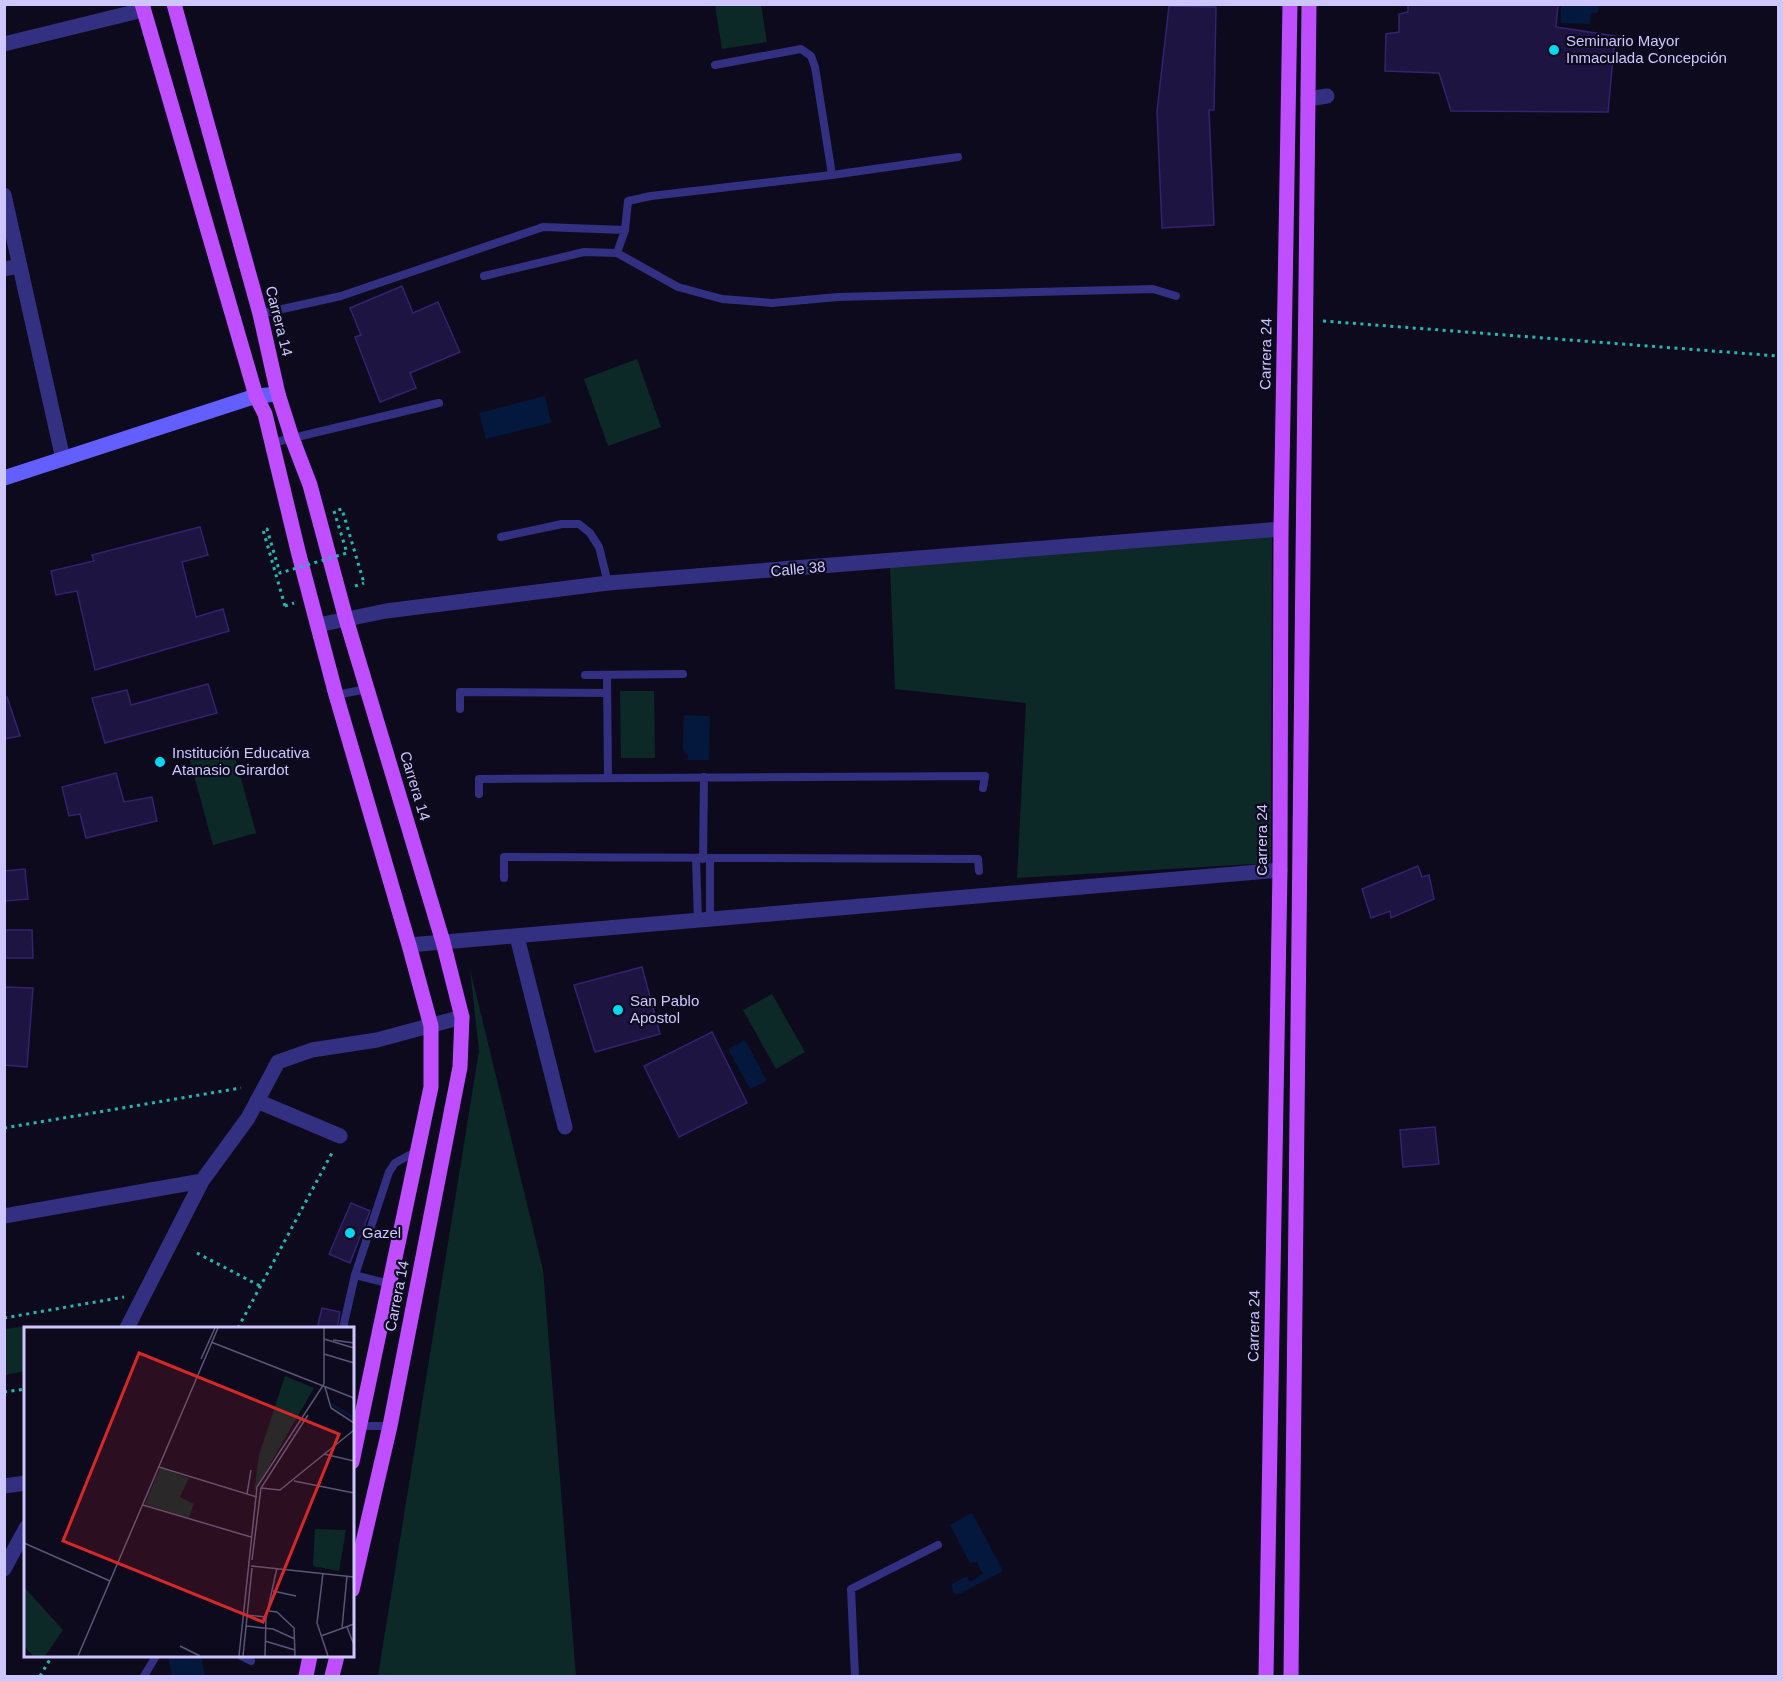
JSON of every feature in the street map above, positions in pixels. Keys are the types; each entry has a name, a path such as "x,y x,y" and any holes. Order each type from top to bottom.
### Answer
{"main road":[{"name":"Carrera 14","path":"174,4 260,314 278,394 310,485 346,619 443,942 462,1017 460,1067 390,1426 354,1581"},
{"name":"Carrera 24","path":"1266,1677 1280,870 1281,529 1290,4"},
{"path":"1291,1677 1309,4"},
{"name":"Carrera 14","path":"143,7 256,396 265,414 336,695 431,1026 431,1087 390,1284 356,1423 354,1442"},
{"path":"1289,101 1308,99"},
{"path":"1280,870 1301,867"},
{"path":"306,1677 310,1657"},
{"path":"333,1677 337,1657"}],"street":[{"path":"4,44 143,7"},
{"path":"1308,99 1327,96"},
{"path":"4,195 12,268 63,459"},
{"path":"4,478 256,396 278,394"},
{"name":"Calle 38","path":"318,625 386,611 608,583 1281,529"},
{"path":"409,945 1280,870"},
{"path":"517,937 565,1127"},
{"path":"128,1327 202,1181 248,1118 278,1062 312,1050 377,1040 462,1017"},
{"path":"257,1101 340,1136"},
{"path":"4,1216 202,1181"},
{"path":"4,1486 24,1483"},
{"path":"4,1569 24,1532"}],"lane":[{"path":"716,64 801,49 811,56 815,67 832,175"},
{"path":"617,253 625,230 628,201 651,196 832,175 958,157"},
{"path":"260,314 341,296 543,227 625,230"},
{"path":"484,276 584,252 617,253 678,287 723,299 772,303 838,297 1142,289 1153,289 1176,296"},
{"path":"272,443 439,404"},
{"path":"501,537 561,524 579,525 590,533 599,547 608,583"},
{"path":"585,675 683,674"},
{"path":"607,675 608,778"},
{"path":"336,695 367,689"},
{"path":"460,709 460,692 607,693"},
{"path":"479,794 479,779 985,776 983,788"},
{"path":"704,777 704,920"},
{"path":"504,878 504,857 978,859 979,871"},
{"path":"703,859 704,920"},
{"path":"344,1327 355,1275 388,1172 395,1163 418,1150"},
{"path":"355,1275 390,1284"},
{"path":"356,1423 390,1426"},
{"path":"855,1677 851,1589 938,1545"},
{"path":"146,1676 156,1657"},
{"path":"243,1657 250,1661"}],"path":[{"path":"1306,320 1779,356"},
{"path":"285,606 263,530 267,529 280,573 347,553 334,511 342,509 364,583"},
{"path":"4,1128 241,1088"},
{"path":"239,1327 340,1136"},
{"path":"197,1253 262,1287"},
{"path":"4,1318 132,1296"},
{"path":"4,1392 24,1389"},
{"path":"40,1677 51,1657"}],"green space":[{"path":"715,5 761,5 767,42 722,49"},
{"path":"637,359 661,427 608,446 584,379"},
{"path":"1272,536 1271,863 1017,878 1026,703 895,689 890,567"},
{"path":"620,691 654,691 655,758 621,758"},
{"path":"232,746 256,833 213,845 189,757"},
{"path":"470,969 543,1270 576,1676 378,1676 479,1051"},
{"path":"772,994 805,1052 776,1069 743,1010"},
{"path":"27,1326 24,1327 24,1371 5,1375 5,1329"}],"water":[{"path":"1561,5 1598,5 1598,13 1591,13 1590,24 1561,23"},
{"path":"545,396 551,423 486,439 479,413"},
{"path":"684,715 710,716 709,760 688,760 683,750"},
{"path":"745,1040 767,1081 750,1089 728,1049"},
{"path":"972,1513 1003,1571 959,1594 953,1593 952,1584 967,1576 970,1582 983,1574 977,1562 970,1563 950,1525"},
{"path":"168,1657 201,1657 205,1676 172,1676"}],"building":[{"name":"Seminario Mayor Inmaculada Concepción","path":"1408,4 1558,4 1556,27 1615,36 1608,112 1451,111 1439,73 1385,71 1386,34 1399,32 1399,14 1408,12"},
{"path":"1169,6 1216,7 1214,110 1209,110 1214,225 1162,228 1157,111"},
{"path":"402,286 413,313 438,302 460,352 410,373 416,388 380,402 355,337 361,335 350,308"},
{"path":"200,527 208,555 182,562 196,617 223,609 229,631 95,670 77,591 56,595 51,571 94,561 92,555"},
{"path":"208,684 217,713 105,743 92,698 127,690 131,705"},
{"path":"4,697 7,697 20,736 4,739"},
{"path":"116,773 124,802 152,797 157,821 86,838 80,814 69,816 62,787"},
{"path":"1418,866 1422,877 1429,875 1434,899 1391,918 1390,911 1371,918 1362,889"},
{"path":"25,869 28,899 4,901 4,871"},
{"path":"4,930 32,930 33,958 4,958"},
{"name":"San Pablo Apostol","path":"642,967 660,1034 595,1052 574,985"},
{"path":"4,987 33,988 27,1067 4,1065"},
{"path":"712,1032 747,1103 679,1137 644,1066"},
{"path":"1435,1127 1439,1164 1403,1167 1400,1130"},
{"name":"Gazel","path":"351,1203 370,1211 350,1263 329,1254"},
{"path":"322,1308 340,1312 337,1327 317,1327"}],"place":[{"name":"Seminario Mayor Inmaculada Concepción","path":"1554,50"},
{"name":"Institución Educativa Atanasio Girardot","path":"160,762"},
{"name":"San Pablo Apostol","path":"618,1010"},
{"name":"Gazel","path":"350,1233"}]}
